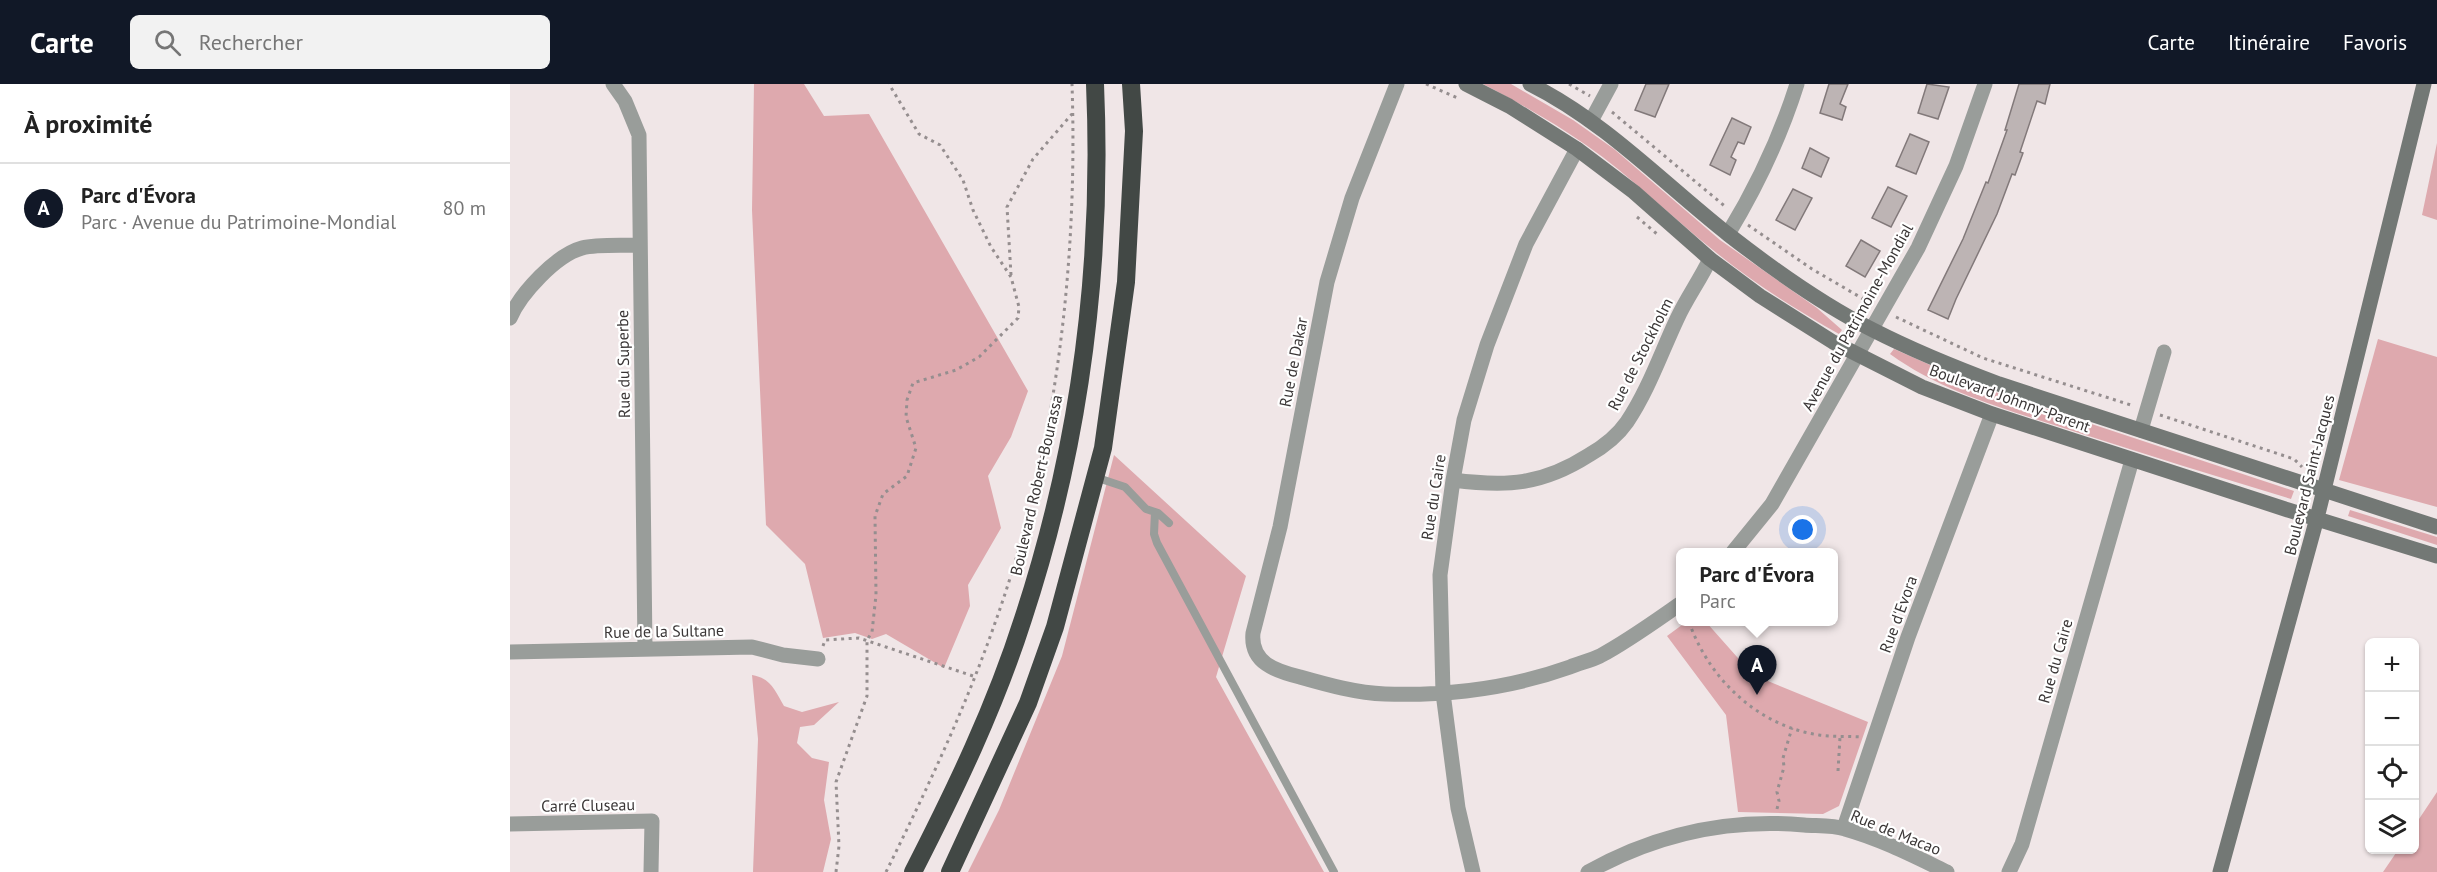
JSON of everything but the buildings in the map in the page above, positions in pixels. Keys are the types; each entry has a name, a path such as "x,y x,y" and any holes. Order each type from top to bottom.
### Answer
{"highway":[{"name":"Boulevard Robert-Bourassa","path":"913,872 962,772 1007,664 1023,619 1048,533 1069,446 1087,338 1093,277 1097,194 1095,84"},
{"path":"950,872 1028,703 1055,627 1102,448 1126,282 1134,131 1131,84"}],"street":[{"name":"Rue du Superbe","path":"613,84 625,101 639,135 645,649"},
{"name":"Rue de Dakar","path":"1397,84 1352,198 1327,282 1280,527 1252,644 1256,655 1276,671 1334,687 1384,694 1443,693"},
{"name":"Boulevard Johnny-Parent","path":"1466,84 1509,106 1577,149 1634,192 1710,259 1801,323 1922,387 1992,414 2132,460 2437,556"},
{"name":"Boulevard Johnny-Parent","path":"1530,84 1591,121 1641,159 1728,234 1816,297 1872,330 1948,365 1999,384 2437,527"},
{"path":"1591,121 1611,84"},
{"path":"1728,234 1772,154 1797,84"},
{"name":"Avenue du Patrimoine-Mondial","path":"1736,548 1772,504 1918,248 1956,166 1985,84"},
{"name":"Boulevard Saint-Jacques","path":"2220,872 2317,518 2424,84"},
{"name":"Rue du Caire","path":"1473,872 1458,808 1443,693 1440,575 1453,480 1464,420 1487,345 1526,244 1577,149"},
{"path":"510,318 515,307 552,265 582,248 639,245"},
{"name":"Rue de Stockholm","path":"1453,480 1484,484 1531,481 1565,470 1602,447 1626,424 1645,391 1679,314 1710,259"},
{"path":"2141,430 2164,352"},
{"name":"Rue d'Evora","path":"1844,828 1908,637 1992,414"},
{"name":"Rue du Caire","path":"2009,872 2022,844 2132,460"},
{"path":"1443,693 1495,688 1547,675 1598,657 1636,635 1676,607"},
{"name":"Rue de la Sultane","path":"510,652 752,647 783,655 818,659"},
{"name":"Carré Cluseau","path":"510,824 652,821 651,872"},
{"name":"Rue de Macao","path":"1588,872 1620,854 1662,839 1702,829 1773,822 1844,828 1947,872"}],"lane":[{"path":"1095,477 1125,488 1146,509 1164,517 1169,523"},
{"path":"1155,512 1154,534 1157,543 1334,872"}],"path":[{"path":"889,84 919,134 940,145 963,180 973,210 1011,277"},
{"path":"886,872 940,762 976,677 1023,535 1044,441 1065,314 1072,229 1072,84"},
{"path":"1426,84 1463,100"},
{"path":"1569,84 1601,103 1738,217 1793,258 1908,324 1983,358 2294,459 2323,490"},
{"path":"836,872 839,846 836,782 867,696 867,640 872,632 876,595 875,516 884,494 907,476 916,448 906,417 907,400 913,383 956,370 979,357 1018,318 1019,307 1011,277 1007,207 1033,159 1073,112"},
{"path":"1631,211 1663,239"},
{"path":"1691,626 1696,639 1725,685 1765,716 1792,728 1820,735 1874,737"},
{"path":"818,659 825,640 859,638 976,677"},
{"path":"1773,822 1779,801 1777,792 1784,766 1783,758 1792,728"},
{"path":"1838,771 1840,737"}],"shaded area":[{"path":"754,84 804,84 824,116 869,114 1028,391 1011,437 988,476 1001,528 968,585 970,606 944,668 886,634 872,639 855,633 823,638 805,564 766,525 752,210"},
{"path":"1483,84 1511,84 1573,120 1614,149 1720,240 1817,308 1842,330 1839,334 1758,284 1697,237 1603,157 1548,121"},
{"path":"2437,143 2437,220 2422,215"},
{"path":"2378,339 2437,357 2437,507 2339,480"},
{"path":"1894,349 1980,387 2294,491 2291,499 2004,409 1956,391 1911,368 1890,354"},
{"path":"1114,455 1246,576 1216,677 1324,872 968,872 999,810 1062,656"},
{"path":"2350,510 2437,537 2437,545 2348,516"},
{"path":"1681,626 1710,626 1753,675 1868,722 1839,806 1823,814 1738,812 1726,715 1667,636"},
{"path":"752,675 768,682 784,706 802,712 839,702 814,725 800,727 797,743 812,758 829,762 824,800 831,839 823,872 753,872 758,739"},
{"path":"2437,792 2437,872 2383,872 2395,854 2419,854 2419,819"}],"place":[{"name":"Parc d'Évora","path":"1757,695"}]}
